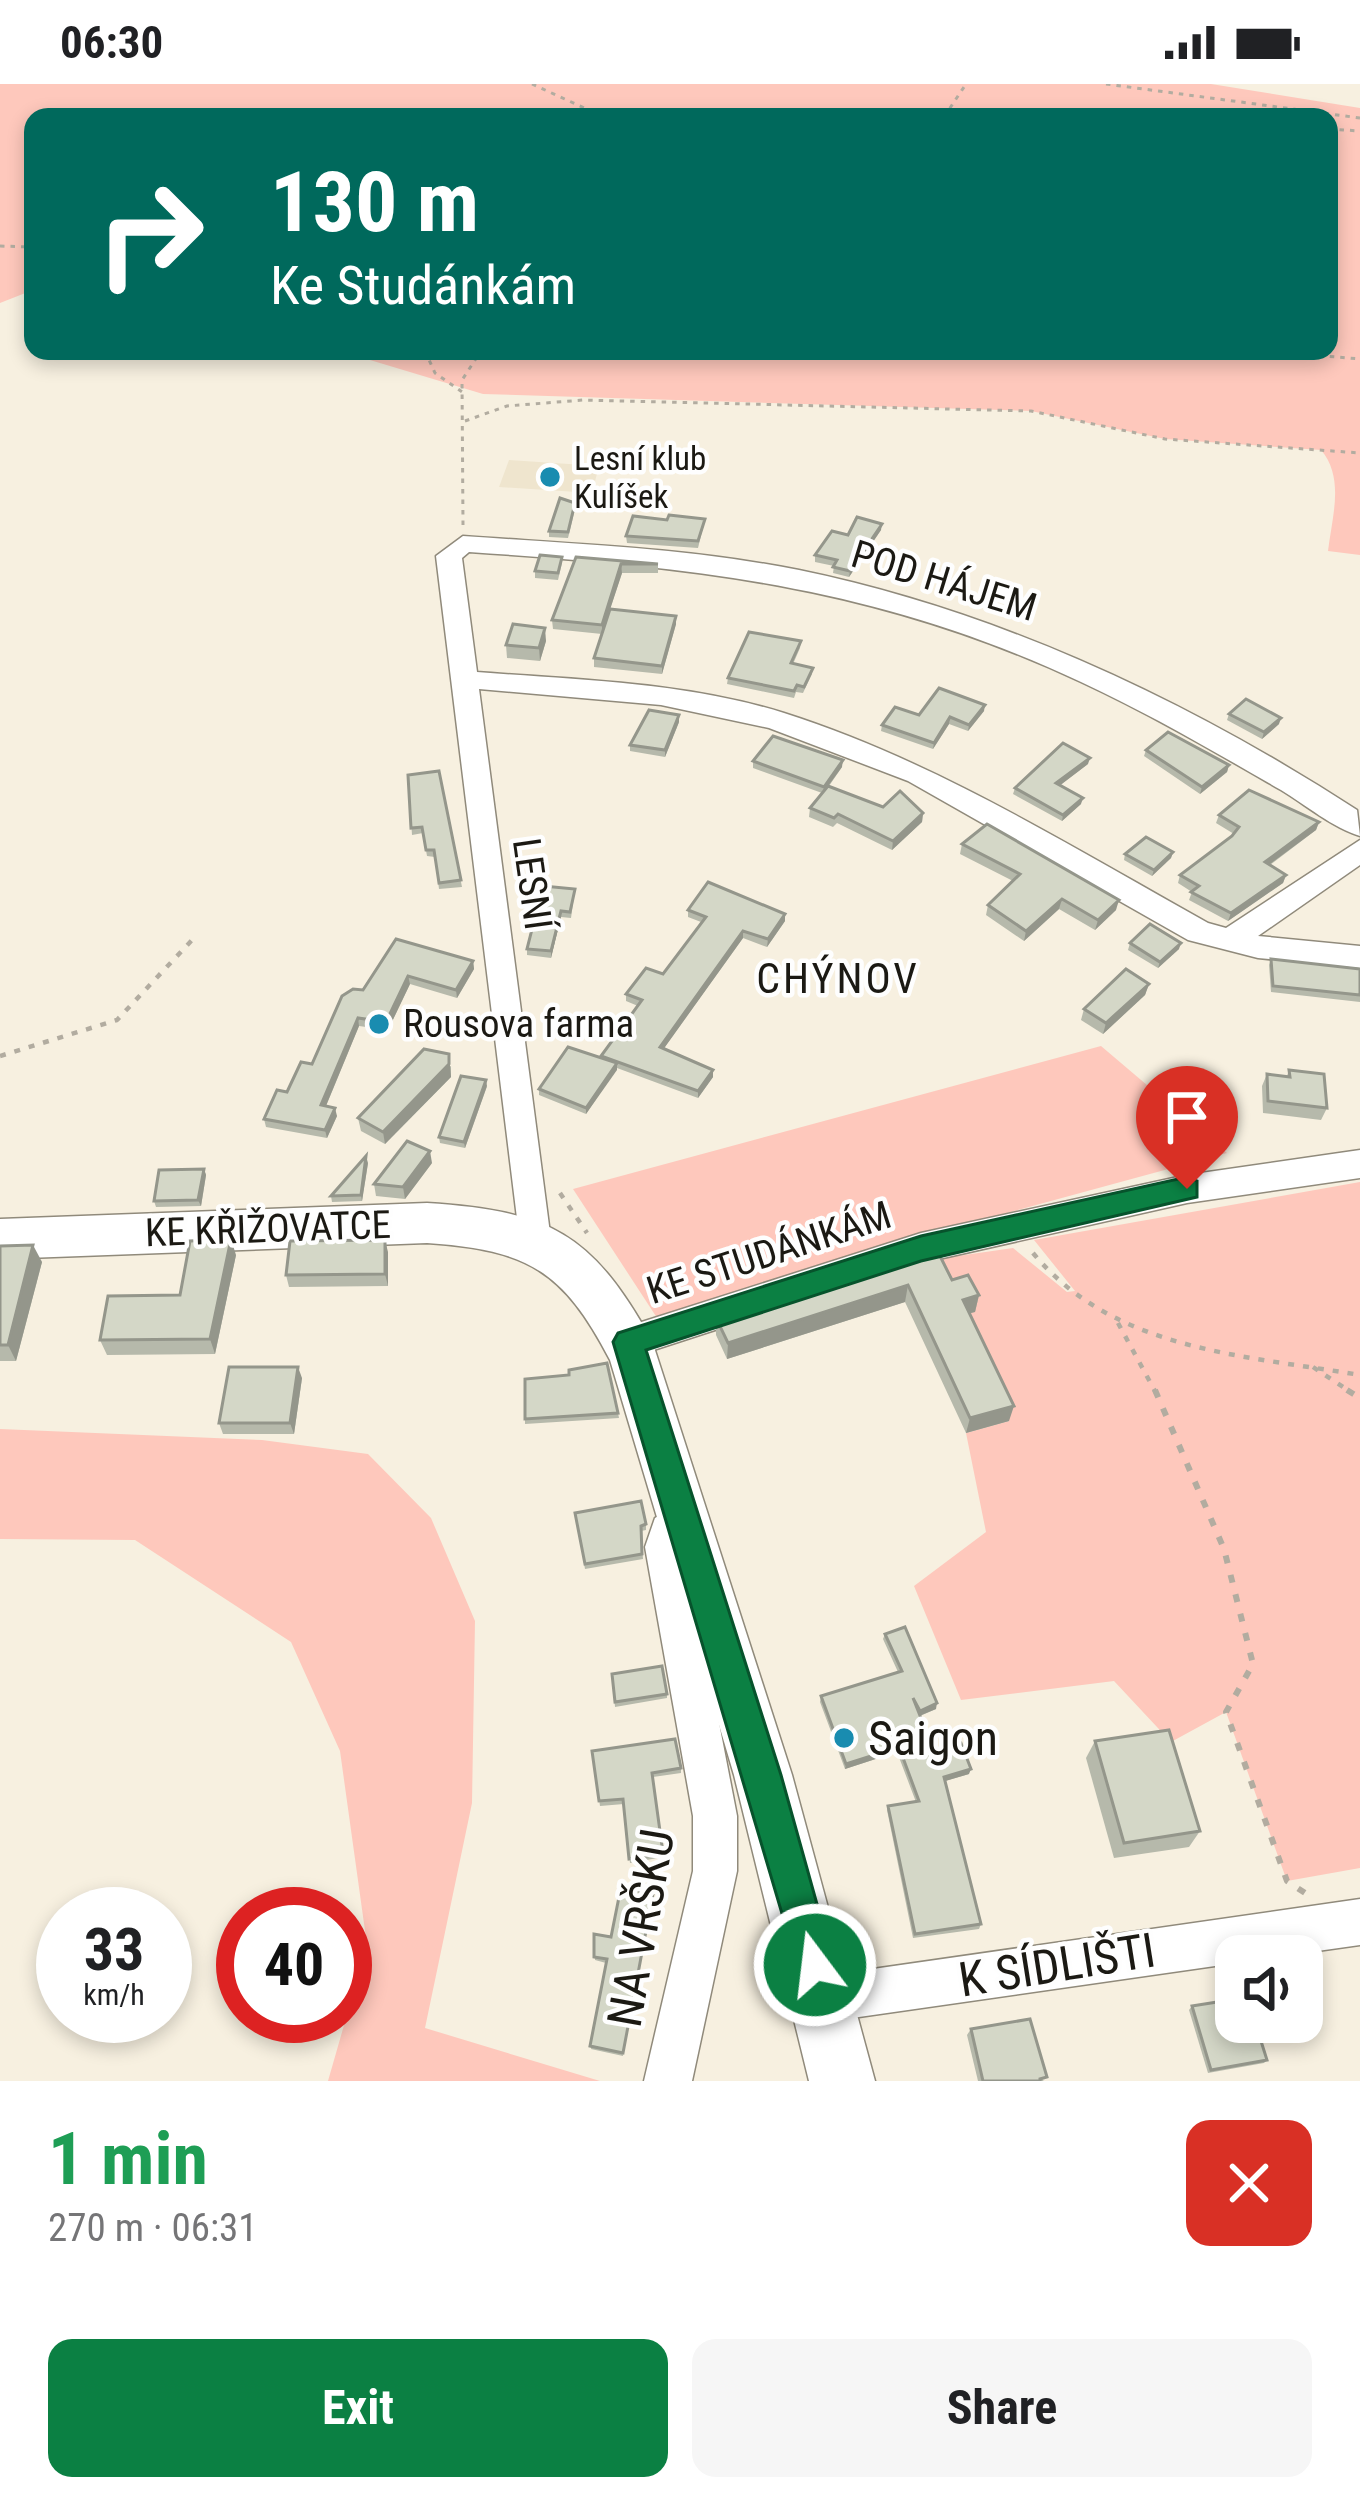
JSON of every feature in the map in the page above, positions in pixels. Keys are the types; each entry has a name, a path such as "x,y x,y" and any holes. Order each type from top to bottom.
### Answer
{"street":[{"name":"LESNÍ","path":"463,544 449,556 533,1241"},
{"name":"POD HÁJEM","path":"463,544 624,556 793,577 953,618 1028,645 1185,722 1360,826"},
{"path":"462,679 661,696 775,720 918,774 1199,932 1360,957"},
{"path":"1230,940 1360,850"},
{"name":"KE STUDÁNKÁM","path":"628,1342 921,1249 1187,1189 1360,1163"},
{"name":"KE KŘIŽOVATCE","path":"0,1239 427,1222 487,1226 533,1241 581,1273 628,1342 824,2000 842,2081"},
{"name":"NA VRŠKU","path":"668,2081 716,1871 716,1816 665,1547 669,1532 684,1519"},
{"name":"K SÍDLIŠTI","path":"824,2000 1354,1921"}],"path":[{"path":"532,84 584,108"},
{"path":"1106,84 1285,108"},
{"path":"428,360 435,373 465,394"},
{"path":"463,544 462,380 475,360"},
{"path":"465,422 485,410 517,403 583,400 1031,411 1165,439 1360,453"},
{"path":"0,1056 116,1020 193,939"},
{"path":"1011,1228 1067,1292 1118,1323 1211,1352 1360,1375"},
{"path":"1118,1323 1150,1379 1224,1549 1253,1664 1226,1712 1287,1881 1354,1921"},
{"path":"1308,1364 1360,1398"}],"shaded area":[{"path":"0,84 1211,84 1360,108 1360,555 1328,551 1335,485 1321,450 1165,439 1031,411 483,394 370,360 1338,360 1338,108 24,108 24,294 0,303"},
{"name":"Lesní klub Kulíšek","path":"509,460 599,466 592,493 499,487"},
{"path":"1101,1046 1227,1153 919,1237 661,1324 573,1189"},
{"path":"1360,1182 1360,1868 1287,1881 1226,1712 1171,1742 1114,1681 961,1700 914,1586 986,1532 966,1433 1009,1421 959,1316 974,1311 930,1260 1013,1248 1067,1292 1075,1291 1034,1240"},
{"path":"0,1429 262,1440 368,1454 431,1518 475,1621 472,1803 425,2028 600,2081 328,2081 339,2043 372,2043 372,1887 359,1887 340,1751 291,1642 135,1540 0,1539"}],"building":[{"path":"560,498 575,503 568,532 549,531"},
{"path":"669,515 705,519 698,541 626,536 633,516 667,520"},
{"path":"857,517 882,524 850,571 833,567 837,560 815,555 832,531 848,535"},
{"path":"540,555 562,557 558,573 535,571"},
{"path":"576,557 658,564 621,564 602,625 552,620"},
{"path":"610,609 676,616 662,666 594,658"},
{"path":"513,624 545,628 539,648 506,645"},
{"path":"749,632 801,641 791,663 813,668 804,687 797,685 794,691 728,678"},
{"path":"939,688 985,705 969,725 950,717 934,743 882,725 895,707 919,715"},
{"path":"1246,699 1281,718 1264,732 1229,714"},
{"path":"649,710 679,715 665,750 630,745"},
{"path":"1168,732 1229,765 1202,787 1146,750"},
{"path":"773,736 843,760 824,787 753,761"},
{"path":"1063,743 1090,758 1056,783 1083,798 1063,815 1015,788"},
{"path":"439,771 461,880 439,883 434,850 426,850 422,827 411,828 408,775"},
{"path":"828,786 883,807 900,791 923,813 893,841 838,814 834,818 810,808"},
{"path":"1249,790 1319,822 1265,862 1286,875 1231,913 1191,892 1199,886 1180,875 1232,836 1239,827 1219,815"},
{"path":"987,824 1119,900 1098,920 1062,899 1026,931 988,905 1020,874 962,844"},
{"path":"1146,837 1173,852 1154,870 1125,854"},
{"path":"708,882 785,914 768,939 743,931 660,1047 713,1070 698,1091 601,1056 642,1000 626,994 646,968 663,974 706,917 688,910"},
{"path":"543,886 575,889 570,912 561,911 551,951 527,949"},
{"path":"1150,924 1181,943 1160,962 1130,943"},
{"path":"396,939 473,961 456,990 408,976 386,1022 358,1018 321,1105 335,1108 325,1130 264,1119 277,1090 287,1092 301,1062 312,1064 342,996 353,989 363,990"},
{"path":"1271,959 1360,969 1360,995 1273,986"},
{"path":"1126,969 1149,984 1106,1023 1084,1009"},
{"path":"568,1047 617,1063 586,1108 539,1089"},
{"path":"424,1049 449,1054 449,1064 383,1132 358,1118"},
{"path":"1289,1070 1324,1074 1327,1108 1268,1101 1267,1074 1290,1077"},
{"path":"461,1076 486,1080 464,1142 439,1137"},
{"path":"407,1141 430,1151 403,1187 374,1184"},
{"path":"366,1156 361,1195 331,1196"},
{"path":"204,1169 198,1200 154,1201 159,1170"},
{"path":"231,1239 210,1339 100,1340 108,1296 180,1295 190,1241"},
{"path":"385,1240 385,1274 286,1275 290,1241"},
{"path":"33,1245 8,1345 0,1345 0,1246"},
{"path":"936,1248 952,1280 968,1275 979,1295 963,1300 1014,1406 970,1418 908,1285 728,1343 716,1318"},
{"path":"607,1363 618,1413 525,1419 525,1379 569,1375 569,1370"},
{"path":"229,1367 298,1367 290,1423 219,1423"},
{"path":"641,1501 646,1524 641,1526 642,1554 585,1564 575,1513"},
{"path":"905,1627 937,1703 920,1711 913,1698 934,1751 961,1743 971,1769 944,1777 981,1924 915,1934 888,1806 919,1801 899,1747 846,1764 821,1696 902,1671 885,1634"},
{"path":"662,1666 667,1694 615,1702 612,1674"},
{"path":"1169,1730 1200,1831 1124,1843 1095,1741"},
{"path":"675,1739 681,1768 652,1773 663,1853 629,1859 623,1799 599,1801 592,1751"},
{"path":"621,1887 653,1894 623,2053 590,2046 607,1959 594,1957 594,1934 611,1937"},
{"path":"1215,2002 1215,2043 1262,2043 1267,2060 1211,2070 1192,2006"},
{"path":"1030,2019 1047,2077 983,2081 971,2029"}],"place":[{"name":"Lesní klub Kulíšek","path":"550,477"},
{"name":"Rousova farma","path":"379,1024"},
{"name":"Saigon","path":"844,1738"}],"district":[{"name":"CHÝNOV","path":"838,978"}],"route":[{"path":"815,1965 763,1775 628,1342 921,1249 1187,1189"}]}
